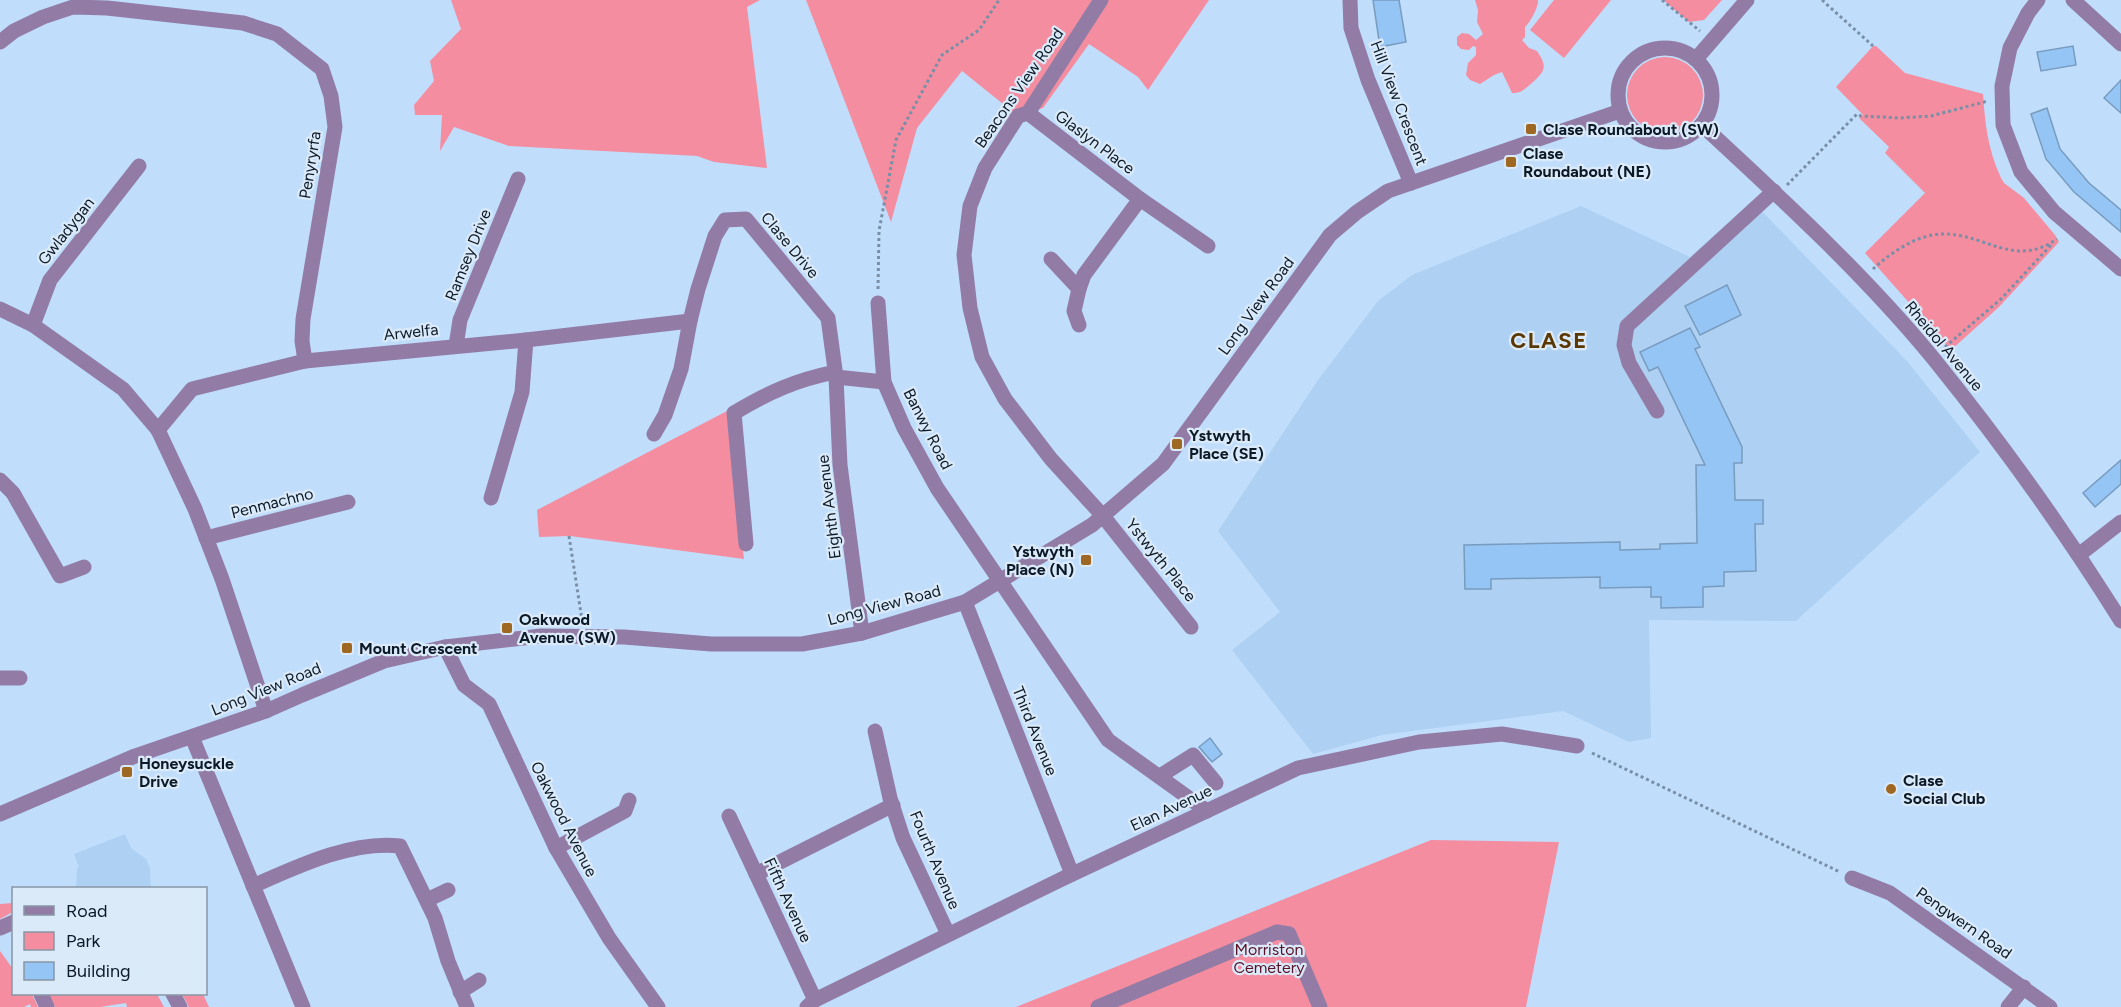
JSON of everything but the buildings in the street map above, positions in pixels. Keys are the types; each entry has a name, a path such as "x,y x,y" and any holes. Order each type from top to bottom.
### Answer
{"street":[{"name":"Beacons View Road","path":"1101,0 1028,113 1018,116 985,168 970,206 964,255 970,308 982,357 1005,399 1051,459 1103,516"},
{"name":"Hill View Crescent","path":"1350,0 1351,28 1368,80 1411,183"},
{"path":"1696,59 1747,0"},
{"path":"2038,0 2028,13 2010,48 2002,86 2003,125 2021,172 2054,212 2121,269"},
{"path":"2073,0 2121,44"},
{"name":"Penyryrfa","path":"0,42 14,31 43,17 73,7 107,8 243,23 277,34 322,69 332,96 334,127 303,319 302,341 305,361"},
{"path":"1667,47 1680,50 1696,59 1705,69 1712,86 1712,106 1702,125 1691,135 1676,141 1654,141 1635,132 1620,111 1618,90 1624,70 1632,60 1646,51 1667,47"},
{"name":"Long View Road","path":"0,814 135,756 266,711 384,661 445,647 541,636 624,637 711,644 802,644 862,633 964,602 1092,525 1163,464 1330,236 1357,212 1388,191 1620,111"},
{"name":"Glaslyn Place","path":"1028,113 1140,199 1208,246"},
{"name":"Rheidol Avenue","path":"1702,125 1776,193 1862,279 1933,358 1984,422 2080,555 2121,621"},
{"name":"Gwladygan","path":"33,325 50,280 139,166"},
{"name":"Ramsey Drive","path":"456,345 460,320 518,179"},
{"path":"1657,411 1629,363 1624,345 1627,326 1776,193"},
{"path":"1079,325 1074,311 1084,275 1140,199"},
{"name":"Clase Drive","path":"690,321 715,236 725,220 746,219 828,318 836,374"},
{"path":"1052,259 1079,289"},
{"name":"Banwy Road","path":"878,303 884,382 904,428 937,488 1108,740 1207,811"},
{"path":"0,309 33,325 123,389 158,430 195,509 222,579 266,711"},
{"path":"654,434 665,416 681,369 690,321"},
{"name":"Arwelfa","path":"158,430 192,389 305,361 526,340 690,321"},
{"path":"491,498 522,392 526,340"},
{"path":"746,544 734,413 770,392 805,378 836,374 884,382"},
{"name":"Eighth Avenue","path":"836,374 840,465 862,633"},
{"path":"0,480 13,493 60,576 84,567"},
{"name":"Penmachno","path":"206,538 348,502"},
{"name":"Ystwyth Place","path":"1103,516 1191,627"},
{"path":"2080,555 2121,522"},
{"name":"Third Avenue","path":"964,602 1072,874"},
{"name":"Oakwood Avenue","path":"445,647 464,685 489,704 556,848 609,938 657,1007"},
{"path":"0,678 20,678"},
{"name":"Fourth Avenue","path":"875,731 903,838 948,934"},
{"name":"Elan Avenue","path":"811,1004 948,934 1298,768 1419,742 1502,734 1577,746"},
{"path":"192,737 303,1007"},
{"path":"1160,776 1193,755 1216,783"},
{"path":"556,848 625,811 629,800"},
{"path":"756,874 893,805"},
{"name":"Fifth Avenue","path":"729,816 811,1004"},
{"path":"253,886 302,865 365,846 383,844 400,846 435,918 459,992 467,1007"},
{"name":"Pengwern Road","path":"1852,878 1890,893 2050,1007"},
{"path":"427,900 448,890"},
{"path":"1100,1006 1277,932 1289,934 1320,1007"},
{"path":"459,992 479,980"},
{"path":"2008,1007 2024,987"}],"path":[{"path":"878,303 879,231 896,140 942,55 979,30 999,0"},
{"path":"1662,0 1712,40"},
{"path":"1822,0 1873,46"},
{"path":"1776,193 1857,114 1900,118 1931,116 1983,101 2002,100"},
{"path":"1877,266 1911,243 1931,235 1958,235 2019,252 2039,249 2057,239 1989,311 1947,345"},
{"path":"570,536 584,636"},
{"path":"1577,746 1852,878"}],"shaded area":[{"path":"1752,201 1907,361 1980,452 1796,621 1649,620 1651,738 1629,742 1563,711 1382,735 1313,754 1232,650 1280,612 1218,531 1318,380 1378,301 1412,275 1581,206 1690,257"},
{"path":"125,834 131,848 146,859 150,868 151,887 76,887 77,868 79,867 74,854"}],"green space":[{"path":"451,0 760,0 747,7 767,168 714,162 697,156 509,146 454,127 440,151 442,115 415,115 414,105 434,81 430,61 461,29"},
{"path":"806,0 1209,0 1148,90 1138,77 1089,44 1043,108 1018,116 962,71 917,128 891,222"},
{"path":"1475,0 1538,0 1534,14 1525,27 1525,37 1522,40 1529,48 1537,51 1544,68 1525,89 1512,93 1502,72 1480,84 1470,80 1466,75 1468,63 1476,55 1476,47 1473,46 1469,50 1461,49 1457,45 1457,37 1462,33 1469,34 1476,40 1483,34 1477,22 1478,10"},
{"path":"1554,0 1611,0 1564,58 1530,30"},
{"path":"1663,0 1722,0 1704,20 1689,22"},
{"path":"1873,46 1876,46 1905,73 1983,94 1988,137 2001,178 2004,183 2024,198 2059,242 1999,307 1951,350 1865,253 1925,193 1885,153 1889,147 1859,118 1863,115 1836,87"},
{"path":"1658,57 1672,57 1686,63 1697,74 1703,88 1700,110 1692,122 1672,133 1658,133 1644,127 1633,116 1627,102 1627,88 1633,74 1644,63"},
{"path":"727,411 744,559 570,536 539,537 537,510"},
{"name":"Morriston Cemetery","path":"1431,840 1559,842 1526,1007 1016,1007"},
{"path":"12,903 12,913 0,919 0,904"},
{"path":"0,951 12,968 12,995 32,995 38,1007 31,1007 30,1004 24,1007 0,1007"},
{"path":"49,995 158,995 164,1007 127,1007 126,1003 100,1007 55,1007"},
{"path":"183,995 203,995 209,1007 189,1007"}],"place":[{"name":"Clase Roundabout (SW)","path":"1531,129"},
{"name":"Clase Roundabout (NE)","path":"1511,162"},
{"name":"Ystwyth Place (SE)","path":"1177,444"},
{"name":"Ystwyth Place (N)","path":"1086,560"},
{"name":"Oakwood Avenue (SW)","path":"507,628"},
{"name":"Mount Crescent","path":"347,648"},
{"name":"Honeysuckle Drive","path":"127,772"},
{"name":"Clase Social Club","path":"1891,789"}],"district":[{"name":"CLASE","path":"1549,340"}]}
